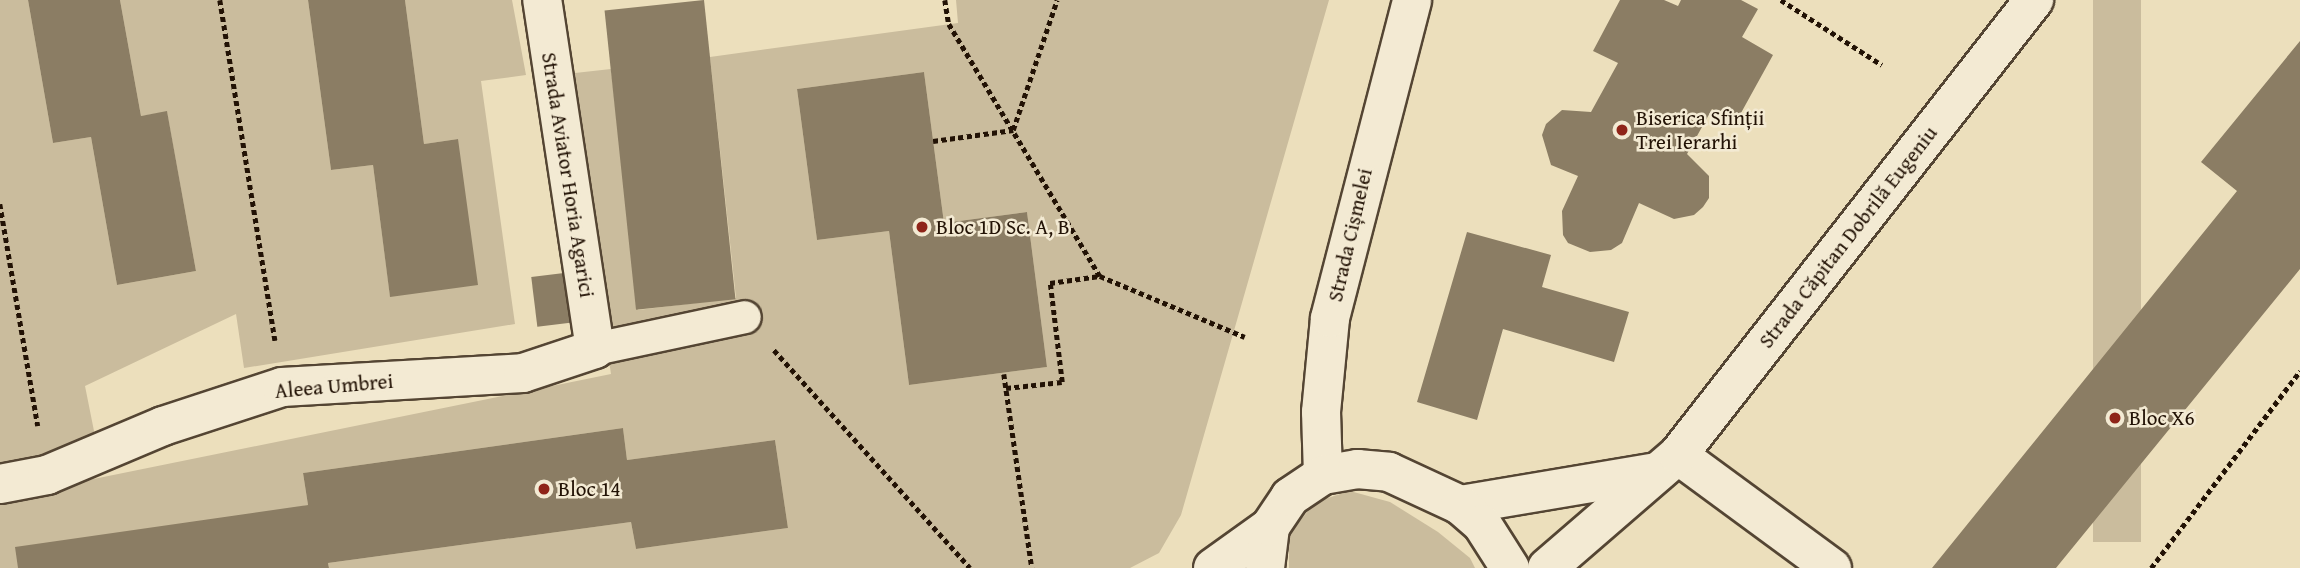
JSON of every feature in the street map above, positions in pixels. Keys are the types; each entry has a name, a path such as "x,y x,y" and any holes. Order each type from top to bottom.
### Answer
{"street":[{"name":"Strada Aviator Horia Agarici","path":"542,0 595,349"},
{"name":"Strada Cișmelei","path":"1323,475 1321,412 1330,318 1412,0"},
{"name":"Strada Căpitan Dobrilă Eugeniu","path":"1547,568 1669,463 2034,0"},
{"name":"Aleea Umbrei","path":"0,484 47,475 163,426 282,387 523,373 595,349"},
{"path":"1460,505 1669,463 1832,568"},
{"path":"1213,568 1270,527 1290,498 1323,475 1357,469 1389,472 1460,505 1482,524 1510,568"},
{"path":"1265,568 1270,527"}],"lane":[{"path":"595,349 744,317"}],"path":[{"path":"220,0 282,387"},
{"path":"945,0 949,24 1100,276"},
{"path":"1013,130 1057,0"},
{"path":"1781,0 1881,65"},
{"path":"933,141 1013,130"},
{"path":"0,204 47,475"},
{"path":"1006,388 1062,382 1050,283 1100,276 1245,337"},
{"path":"744,317 971,568"},
{"path":"2151,568 2300,371"},
{"path":"1004,374 1032,568"}],"shaded area":[{"path":"0,0 28,0 53,143 91,137 117,285 196,271 167,112 141,116 120,0 308,0 331,170 373,165 390,296 458,139 424,144 405,0 512,0 526,75 481,81 515,324 244,368 236,314 85,386 95,436 0,468"},
{"path":"956,0 1329,0 1181,515 1159,553 1130,568 329,568 328,563 631,522 636,549 788,528 775,440 627,460 623,428 303,473 308,505 18,568 0,568 0,498 611,374 566,74 611,69 638,310 736,298 710,57 958,23","holes":["924,72 944,223 1027,212 1047,367 909,385 889,231 817,240 797,89"]},
{"path":"2093,0 2141,0 2141,542 2093,542"},
{"path":"1350,491 1390,502 1438,532 1470,558 1475,568 1289,568 1289,535 1315,502"}],"building":[{"path":"28,0 120,0 141,116 167,111 196,271 117,285 91,137 53,143"},
{"path":"308,0 405,0 424,144 458,139 478,285 390,297 373,165 331,170"},
{"path":"704,0 735,299 636,310 605,10"},
{"name":"Biserica Sfinții Trei Ierarhi","path":"1620,0 1664,0 1678,6 1681,0 1741,0 1758,9 1742,37 1773,55 1736,122 1712,109 1687,154 1709,176 1709,198 1703,207 1694,215 1674,219 1639,203 1622,243 1611,250 1590,252 1568,243 1563,235 1562,211 1578,176 1551,165 1542,135 1546,124 1562,110 1591,112 1618,63 1593,51"},
{"name":"Bloc X6","path":"2300,41 2300,269 2056,568 1932,568 2237,191 2201,162"},
{"name":"Bloc 1D Sc. A, B","path":"924,72 944,223 1027,212 1047,367 909,385 889,231 817,240 797,89"},
{"path":"1467,232 1551,255 1542,287 1629,312 1614,362 1503,329 1477,420 1417,402"},
{"path":"564,273 570,323 537,327 531,277"},
{"name":"Bloc 14","path":"623,428 627,460 775,440 788,528 636,549 631,522 328,563 329,568 18,568 15,547 308,505 303,473"}],"place":[{"name":"Biserica Sfinții Trei Ierarhi","path":"1622,130"},
{"name":"Bloc 1D Sc. A, B","path":"922,227"},
{"name":"Bloc X6","path":"2115,418"},
{"name":"Bloc 14","path":"544,489"}]}
